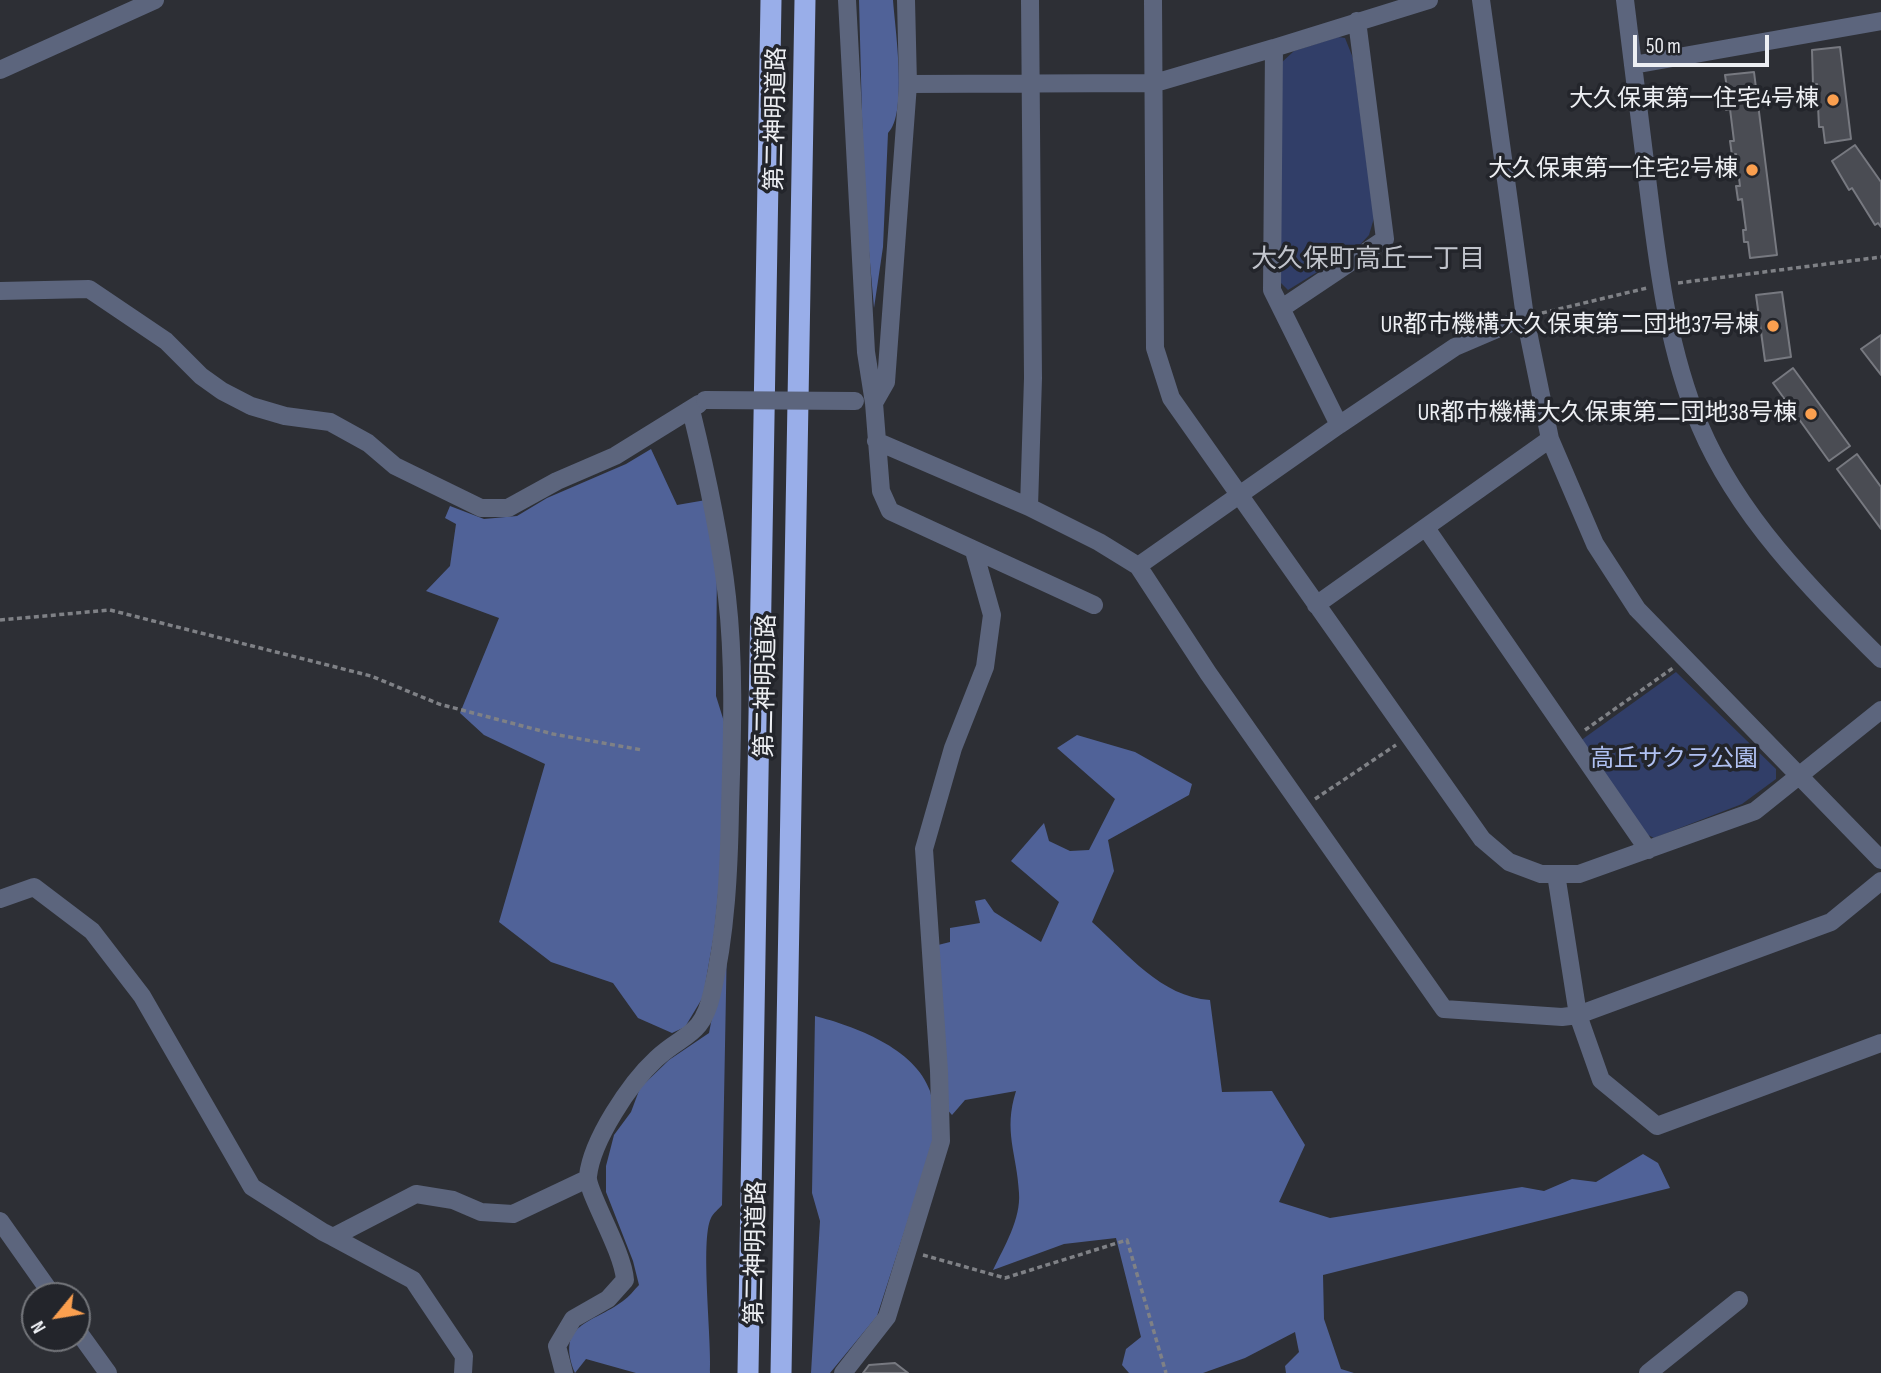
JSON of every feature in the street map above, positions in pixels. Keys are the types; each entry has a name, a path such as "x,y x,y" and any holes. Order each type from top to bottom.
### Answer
{"highway":[{"name":"第二神明道路","path":"748,1373 771,0"},
{"name":"第二神明道路","path":"781,1373 805,0"}],"street":[{"path":"0,70 155,0"},
{"path":"847,0 866,352 874,403 881,491 890,511 1094,605"},
{"path":"874,403 886,382 908,84 906,0"},
{"path":"1029,507 1033,378 1030,0"},
{"path":"1153,0 1155,348 1171,398 1482,839 1509,862 1541,874 1579,874 1755,811 1881,710"},
{"path":"908,84 1155,83 1429,0"},
{"path":"1481,0 1525,317 1550,439 1595,544 1637,609 1881,860"},
{"path":"1625,0 1661,285 1675,359 1701,428 1736,493 1789,565 1881,659"},
{"path":"1282,309 1385,239 1357,21"},
{"path":"1633,65 1881,21"},
{"path":"1274,48 1272,290 1339,425"},
{"path":"0,291 89,289 166,341 201,376 222,391 251,406 285,416 330,422 368,443 395,466 481,508 509,508 557,481 615,456 698,405 855,401 874,403"},
{"path":"1138,566 1455,347 1525,317"},
{"path":"564,1373 558,1346 573,1319 608,1298 625,1280 624,1264 587,1179 596,1145 640,1075 658,1056 682,1042 700,1024 712,994 720,937 729,857 732,742 727,598 698,405"},
{"path":"1316,605 1550,439"},
{"path":"876,441 1029,507 1099,542 1138,566 1302,808 1444,1009 1562,1017 1578,1014 1831,922 1881,881"},
{"path":"1426,528 1648,850"},
{"path":"843,1373 887,1317 941,1140 924,849 953,748 985,667 992,615 974,551"},
{"path":"1556,874 1578,1014 1601,1080 1657,1126 1881,1044"},
{"path":"0,899 34,887 92,932 142,996 252,1187 333,1237 413,1280 464,1356 463,1373"},
{"path":"333,1237 416,1194 453,1200 481,1212 513,1214 587,1179"},
{"path":"0,1221 43,1282"},
{"path":"1648,1373 1740,1300"},
{"path":"91,1349 108,1373"}],"path":[{"path":"1525,317 1661,285 1881,257"},
{"path":"0,620 110,610 371,676 439,704 540,731 642,750"},
{"path":"1572,740 1686,659"},
{"path":"1302,808 1409,737"},
{"path":"908,1250 1005,1278 1127,1240 1166,1373"}],"green space":[{"path":"1338,37 1345,38 1353,58 1374,218 1369,235 1358,247 1288,290 1281,283 1281,63 1294,51"},
{"name":"高丘サクラ公園","path":"1676,672 1776,769 1776,779 1742,804 1654,838 1646,834 1580,741"}],"shaded area":[{"path":"859,0 893,0 899,70 898,108 888,133 883,247 874,308 864,194"},
{"path":"651,449 677,505 706,500 717,557 716,696 726,728 724,834 714,934 703,997 685,1027 672,1033 638,1018 613,983 551,962 499,922 545,764 484,735 460,713 499,618 426,591 450,566 456,524 445,518 450,506 484,519 517,516 547,498 626,464"},
{"path":"1077,735 1135,752 1192,784 1189,795 1108,840 1114,871 1092,922 1160,982 1192,997 1210,1000 1222,1092 1272,1091 1305,1145 1279,1202 1330,1218 1522,1187 1544,1191 1572,1179 1596,1182 1643,1154 1658,1163 1670,1188 1323,1275 1324,1319 1341,1369 1354,1373 1286,1373 1285,1366 1299,1352 1295,1332 1245,1358 1203,1373 1129,1373 1122,1365 1126,1349 1141,1337 1116,1238 1064,1244 993,1270 1011,1233 1019,1203 1011,1131 1012,1106 1016,1091 965,1100 952,1115 945,1107 938,945 950,942 950,928 980,923 975,901 985,899 994,912 1041,942 1059,902 1011,861 1044,823 1049,841 1070,851 1089,850 1115,799 1057,748"},
{"path":"727,940 722,1205 711,1218 706,1247 710,1373 636,1373 586,1359 575,1373 570,1356 573,1334 625,1299 639,1285 633,1261 606,1192 606,1166 614,1135 631,1112 640,1088 669,1060 709,1033"},
{"path":"815,1016 865,1033 897,1051 922,1076 930,1091 933,1111 932,1146 877,1316 830,1373 811,1373 820,1221 812,1193"}],"building":[{"name":"大久保東第一住宅4号棟","path":"1840,47 1851,139 1825,143 1823,127 1819,127 1817,84 1813,85 1812,50"},
{"name":"大久保東第一住宅2号棟","path":"1754,72 1777,255 1750,258 1748,242 1744,242 1743,230 1746,230 1742,199 1738,200 1736,186 1740,186 1736,154 1732,155 1730,141 1734,141 1730,109 1726,110 1724,95 1728,95 1725,75"},
{"path":"1855,145 1881,182 1881,227 1878,223 1875,225 1852,188 1849,190 1832,161"},
{"name":"UR都市機構大久保東第二団地37号棟","path":"1782,292 1791,357 1765,361 1756,295"},
{"path":"1881,335 1881,375 1861,349"},
{"name":"UR都市機構大久保東第二団地38号棟","path":"1793,368 1850,446 1829,461 1773,383"},
{"path":"1857,454 1881,487 1881,529 1837,469"},
{"path":"895,1363 908,1373 863,1373 869,1365"}],"place":[{"name":"大久保東第一住宅4号棟","path":"1833,100"},
{"name":"大久保東第一住宅2号棟","path":"1752,170"},
{"name":"UR都市機構大久保東第二団地37号棟","path":"1773,326"},
{"name":"UR都市機構大久保東第二団地38号棟","path":"1811,414"}],"district":[{"name":"大久保町高丘一丁目","path":"1368,260"}]}
